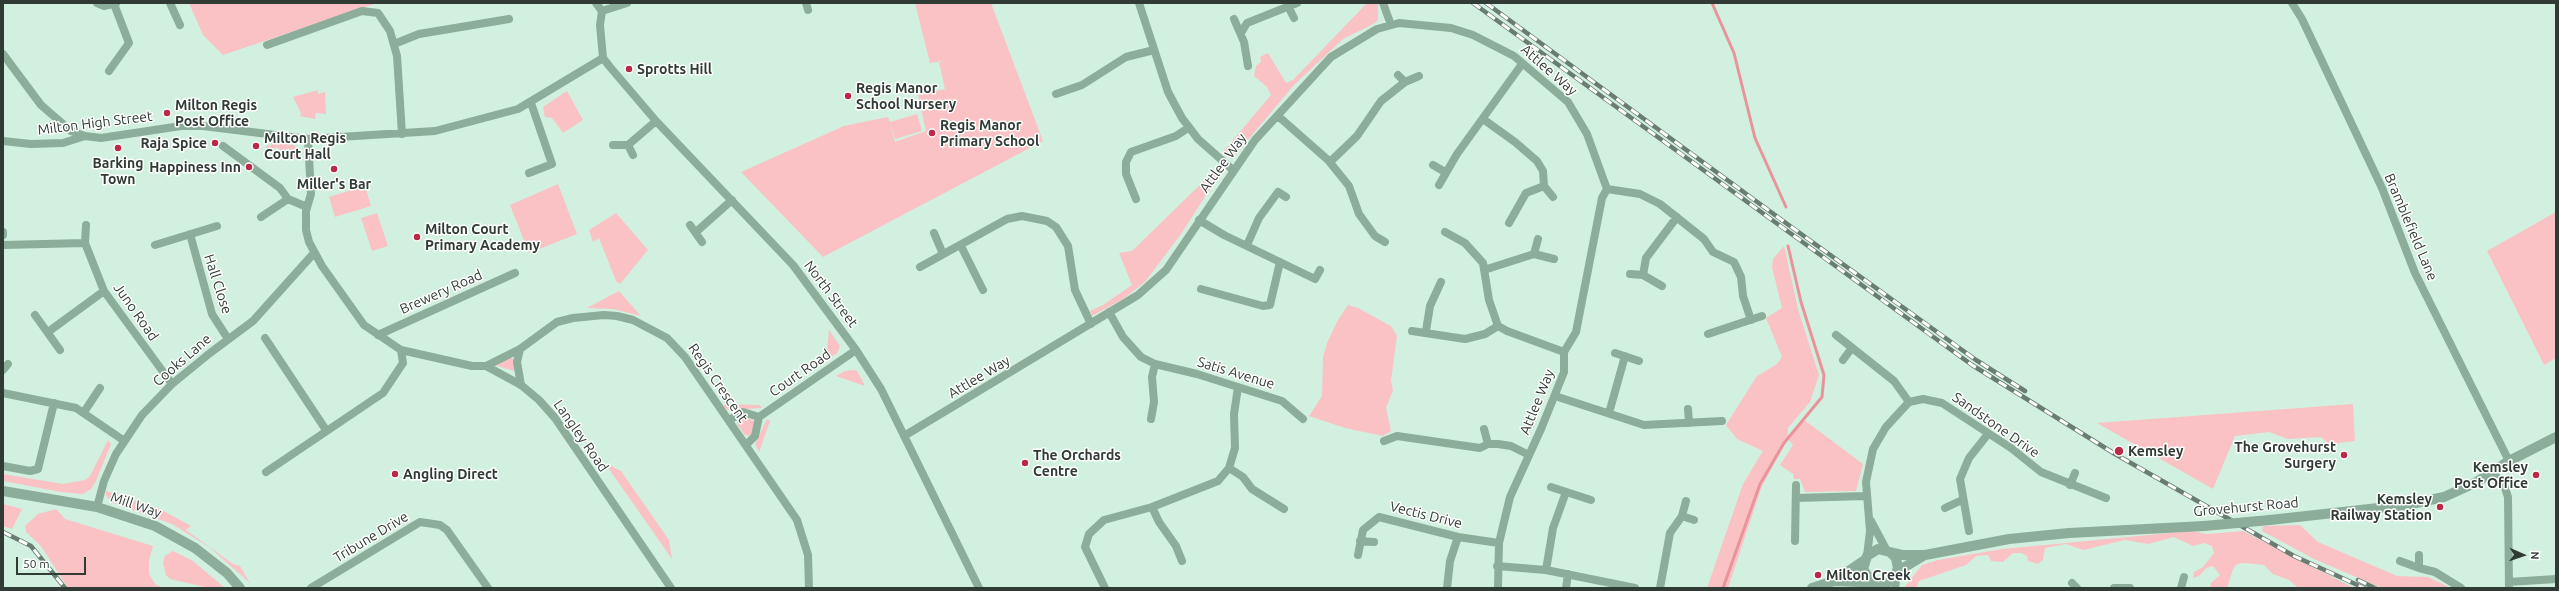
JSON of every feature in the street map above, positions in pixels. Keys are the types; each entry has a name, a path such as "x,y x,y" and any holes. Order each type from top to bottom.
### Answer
{"street":[{"path":"97,3 104,6 115,4 129,43 120,58 109,71"},
{"path":"170,3 180,25"},
{"path":"596,3 602,11 600,25 603,58"},
{"path":"602,11 627,3"},
{"path":"1139,3 1168,92 1188,128 1214,155 1233,170"},
{"path":"1241,33 1247,23 1252,20 1289,8 1297,3"},
{"path":"1383,3 1391,25"},
{"name":"Bramblefield Lane","path":"2292,3 2302,19 2382,188 2415,273 2509,461"},
{"path":"1289,8 1294,18"},
{"path":"267,45 367,10 373,11 382,18 394,44 400,73 402,134"},
{"path":"394,44 420,34 509,19"},
{"path":"1234,20 1241,33 1248,66"},
{"name":"Attlee Way","path":"904,436 1138,295 1166,270 1233,170 1255,140 1331,57 1365,35 1391,25 1414,24 1451,28 1473,35 1506,51 1550,85 1572,108 1587,134 1607,189"},
{"path":"1056,94 1082,85 1126,57 1154,50"},
{"path":"3,54 41,105 71,131 85,136"},
{"name":"Milton High Street","path":"3,140 31,144 54,144 85,136 101,138 150,129 190,126 308,139 402,134 456,127 506,114 531,103 603,58"},
{"name":"North Street","path":"603,58 656,121 802,275 856,350 881,389 979,588"},
{"path":"1439,185 1445,172 1522,64"},
{"path":"1398,74 1405,82"},
{"path":"1330,162 1357,136 1381,101 1405,82 1420,76"},
{"path":"529,173 552,164 531,103"},
{"path":"1278,116 1330,162 1349,186 1360,214 1376,236 1385,242"},
{"path":"1483,119 1515,142 1537,161 1543,171 1544,186 1553,197"},
{"path":"613,145 628,145 656,121"},
{"path":"1136,199 1126,174 1126,162 1131,152 1176,136 1188,128"},
{"path":"308,139 311,194 307,207 306,230 314,253"},
{"path":"628,145 633,155"},
{"path":"223,146 280,188 288,199 307,207"},
{"path":"1433,165 1445,172"},
{"path":"1509,223 1526,193 1544,186"},
{"path":"1445,232 1465,243 1479,257 1484,270 1489,300 1498,326 1507,331 1564,352 1576,332 1588,283 1602,198 1607,189 1640,194 1660,204 1677,217 1704,239 1713,252 1734,262 1741,277 1743,296 1751,320"},
{"path":"1247,245 1259,218 1278,192 1286,197"},
{"path":"261,217 288,199"},
{"path":"696,232 732,200"},
{"path":"920,267 961,246 1007,219 1022,216 1046,221 1056,227 1068,246 1075,290 1091,324"},
{"path":"1643,275 1646,258 1677,217"},
{"path":"1200,220 1224,235 1315,279 1320,270"},
{"name":"Juno Road","path":"86,225 85,243 104,291 172,384"},
{"path":"690,225 702,242"},
{"path":"155,245 217,226"},
{"path":"934,233 943,254"},
{"name":"Hall Close","path":"190,234 212,314 228,339"},
{"path":"1534,254 1538,239"},
{"path":"3,245 85,243"},
{"path":"961,246 983,290"},
{"name":"Langley Road","path":"314,253 364,325 378,335 401,350 472,366 486,366 521,385 539,400 555,418 671,588"},
{"name":"Cooks Lane","path":"97,507 106,476 123,440 142,415 172,384 253,321 314,253"},
{"path":"1484,270 1534,254 1554,259"},
{"path":"1201,289 1263,306 1270,305 1280,262"},
{"name":"Brewery Road","path":"378,335 515,273"},
{"path":"1630,274 1643,275 1662,286"},
{"path":"1426,332 1430,306 1441,282"},
{"path":"48,332 104,291"},
{"name":"Satis Avenue","path":"1109,312 1130,346 1141,357 1155,364 1197,374 1282,401 1302,419"},
{"path":"35,315 60,350"},
{"name":"Regis Crescent","path":"486,366 520,349 536,335 557,322 565,320 604,315 633,320 659,333 675,344 797,520 808,555 809,588"},
{"path":"1708,334 1762,316"},
{"path":"1412,331 1465,339 1484,334 1498,326"},
{"path":"1836,336 1894,381 1909,402 1877,439 1869,463 1866,496 1870,531 1864,572 1875,584"},
{"path":"265,338 326,430"},
{"path":"520,349 517,362 521,385"},
{"path":"1843,360 1851,349"},
{"path":"266,472 326,430 383,393 403,363 401,350"},
{"name":"Court Road","path":"759,417 856,350"},
{"name":"Attlee Way","path":"1498,588 1497,566 1499,543 1510,497 1555,396 1564,372 1564,352"},
{"path":"1614,354 1639,361"},
{"path":"1609,414 1625,356"},
{"path":"1152,419 1154,402 1152,377 1155,364"},
{"path":"1105,588 1085,546 1089,534 1104,520 1152,506 1218,482 1229,468 1235,448 1234,414 1238,387"},
{"path":"84,412 100,388"},
{"path":"3,393 54,403 84,412 123,440"},
{"path":"1555,396 1644,425 1722,421"},
{"name":"Sandstone Drive","path":"1909,402 1923,399 1942,403 2011,448 2041,472 2070,485 2106,498"},
{"path":"3,466 30,471 38,469 54,403"},
{"path":"1688,409 1689,423"},
{"path":"729,420 743,412 759,417 756,436 746,445"},
{"path":"1484,429 1488,444"},
{"path":"1969,531 1960,486 1962,471 1969,458 1988,434"},
{"path":"1384,441 1397,436 1463,447 1480,448 1488,444 1511,446 1529,455"},
{"name":"Grovehurst Road","path":"1889,551 1903,555 1925,555 2009,539 2069,533 2204,526 2270,520 2430,501 2469,486 2509,461 2556,437"},
{"path":"1229,468 1243,477 1252,489 1284,509"},
{"path":"2492,471 2505,488 2508,497 2509,585 2556,579"},
{"path":"2070,485 2075,473"},
{"path":"1795,541 1796,485"},
{"path":"1551,487 1591,500"},
{"name":"Mill Way","path":"3,491 97,507 138,520 168,532 195,548 227,573 240,588"},
{"path":"1546,570 1553,528 1566,492"},
{"path":"1796,498 1866,496"},
{"path":"1945,508 1962,500"},
{"path":"1660,588 1670,533 1682,516 1686,501"},
{"path":"1152,506 1159,522 1176,546 1182,561"},
{"path":"1868,513 1889,551 1897,561 1895,588"},
{"path":"1682,516 1694,520"},
{"name":"Vectis Drive","path":"1358,555 1363,530 1368,524 1379,517 1458,538 1499,543"},
{"name":"Tribune Drive","path":"311,588 420,522 440,525 447,530 488,588"},
{"path":"1447,588 1450,561 1458,538"},
{"path":"1360,541 1374,542"},
{"path":"1812,588 1834,581 1878,549 1889,551"},
{"name":"Grovehurst Road","path":"1897,572 1925,555"},
{"path":"2419,555 2419,568"},
{"path":"2400,561 2435,572 2461,588"},
{"path":"1497,566 1546,570 1636,588"},
{"path":"1834,581 1875,584 1887,583 1897,572"},
{"path":"1566,588 1568,574"},
{"path":"2181,588 2184,577"},
{"path":"2114,588 2130,588"}],"shaded area":[{"path":"189,3 377,3 223,55 203,35"},
{"name":"Regis Manor Primary School","path":"915,3 991,3 1043,141 823,257 741,172 844,126 888,117 890,122 917,114 922,131 895,139 890,123 895,142 926,131 918,95 945,89 939,62 947,60 930,63"},
{"path":"1367,3 1378,3 1378,20 1375,23 1343,39 1294,85 1237,153 1230,158 1224,155 1223,152 1271,95 1267,87 1254,76 1256,66 1261,62 1260,57 1268,53 1286,83 1293,80"},
{"path":"318,90 318,94 325,92 326,114 316,113 315,119 300,116 301,113 293,97"},
{"path":"567,91 583,120 563,133 552,118 545,117 543,107"},
{"path":"271,142 294,145 299,150 300,159 292,158 293,152 288,148 284,152 276,147 271,153 266,148 267,145 271,146"},
{"path":"1213,172 1217,173 1217,178 1181,234 1145,282 1123,299 1092,316 1090,311 1103,305 1132,285 1119,253 1132,251"},
{"path":"558,184 577,234 529,253 510,205"},
{"path":"365,186 371,206 335,217 329,197"},
{"path":"2556,212 2556,358 2544,365 2487,251"},
{"path":"377,213 388,246 372,251 361,218"},
{"path":"616,213 648,250 620,284 616,281 599,238 593,242 589,230"},
{"path":"1784,246 1798,309 1819,375 1810,402 1788,428 1788,436 1803,419 1863,464 1856,491 1805,492 1800,479 1794,479 1793,474 1780,465 1793,445 1788,439 1762,486 1728,588 1707,588 1743,484 1763,451 1737,439 1726,425 1757,376 1777,364 1782,357 1766,318 1782,308 1772,267 1773,259"},
{"path":"619,291 641,316 613,309 587,308"},
{"path":"1348,305 1358,308 1391,326 1397,336 1391,381 1393,390 1386,408 1391,431 1383,436 1345,428 1309,416 1322,396 1323,357 1327,343 1338,320"},
{"path":"829,330 840,346 837,353 826,360"},
{"path":"509,357 514,359 514,371 495,365"},
{"path":"845,371 857,371 865,386 836,376"},
{"path":"725,404 760,405 762,408 728,410 723,406"},
{"path":"2353,404 2355,441 2329,444 2321,437 2288,439 2269,432 2235,436 2213,489 2097,423"},
{"path":"743,416 754,421 755,427 751,436 745,435 737,424 738,418"},
{"path":"767,419 770,421 759,452 755,444"},
{"path":"108,440 111,444 96,481 91,489 83,494 61,492 3,481 3,474 63,484 85,480 90,476"},
{"path":"611,466 621,471 669,540 672,559 609,469"},
{"path":"106,491 160,509 191,526 186,530 233,564 240,566 250,583 209,547 172,524 111,502 106,495"},
{"path":"3,504 22,509 12,529 3,526"},
{"path":"56,509 65,519 153,546 149,560 149,574 156,585 165,588 68,588 41,546 26,532 25,526 38,514"},
{"path":"2300,525 2318,542 2397,576 2428,577 2451,588 2382,588 2314,559 2262,531 2263,526"},
{"path":"2191,531 2207,534 2243,531 2354,588 2298,588 2289,580 2273,574 2264,565 2245,563 2237,564 2233,569 2227,588 2210,588 2211,583 2220,575 2213,566 2206,568 2199,576 2193,578 2194,572 2203,567 2214,553 2212,546 2204,543 2193,546 2174,537 2148,544 2125,540 2083,550 2066,544 2045,548 2043,560 2038,564 2028,561 2027,556 2021,553 2013,553 2003,562 1991,561 1988,555 1976,556 1966,565 1919,581 1916,588 1904,588 1922,565 1938,560 2002,549"},
{"path":"173,551 193,561 225,588 209,588 170,579 166,575 163,563 165,556"}],"waterway":[{"path":"1712,3 1734,53 1755,138 1786,207"},
{"path":"1723,588 1760,484 1784,443 1822,397 1824,375 1801,302 1788,246"}],"railway":[{"path":"1473,3 1972,365 2115,454 2294,556 2364,588"},
{"path":"1486,3 1790,226 1976,360 2025,391"},
{"path":"3,532 31,546 65,588"},
{"path":"2358,580 2375,588"}],"place":[{"name":"Sprotts Hill","path":"629,69"},
{"name":"Regis Manor School Nursery","path":"848,96"},
{"name":"Milton Regis Post Office","path":"167,113"},
{"name":"Regis Manor Primary School","path":"932,133"},
{"name":"Raja Spice","path":"215,143"},
{"name":"Milton Regis Court Hall","path":"256,146"},
{"name":"Barking Town","path":"118,148"},
{"name":"Happiness Inn","path":"249,167"},
{"name":"Miller's Bar","path":"334,169"},
{"name":"Milton Court Primary Academy","path":"417,237"},
{"name":"Kemsley","path":"2119,451"},
{"name":"The Grovehurst Surgery","path":"2344,455"},
{"name":"The Orchards Centre","path":"1025,463"},
{"name":"Angling Direct","path":"395,474"},
{"name":"Kemsley Post Office","path":"2536,475"},
{"name":"Kemsley Railway Station","path":"2440,507"},
{"name":"Milton Creek","path":"1818,575"}]}
